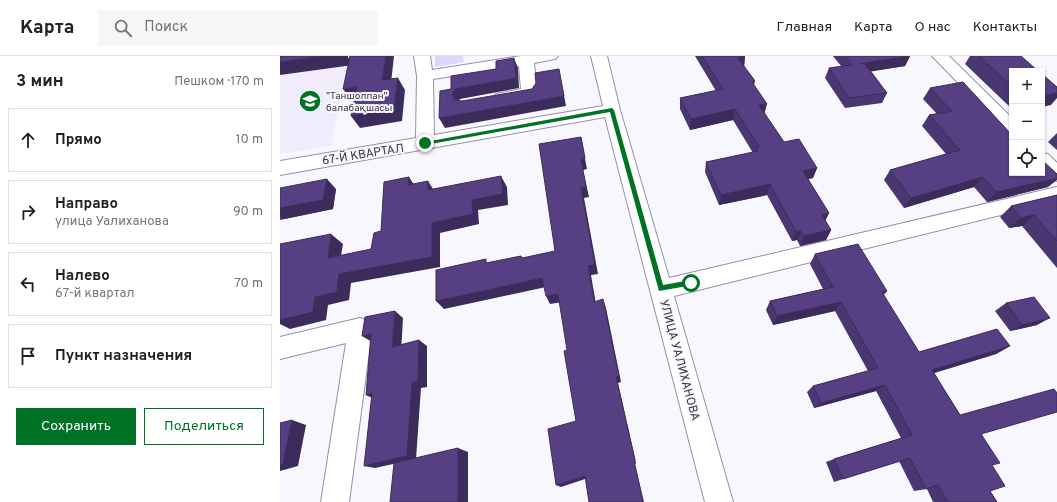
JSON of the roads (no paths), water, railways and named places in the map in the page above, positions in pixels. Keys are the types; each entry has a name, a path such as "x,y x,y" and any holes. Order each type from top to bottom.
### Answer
{"street":[{"path":"422,56 425,76 425,143"},
{"path":"425,76 493,60 526,60 550,56"},
{"name":"УЛИЦА УАЛИХАНОВА","path":"599,56 612,110 719,502"},
{"path":"940,56 1009,125"},
{"path":"489,100 529,93 526,60"},
{"name":"67-Й КВАРТАЛ","path":"280,168 612,110"},
{"path":"1045,161 1057,174"},
{"path":"661,289 1057,194"},
{"path":"280,348 360,329 335,502"}],"place":[{"name":"\"Таншолпан\" балабақшасы","path":"310,101"}]}
